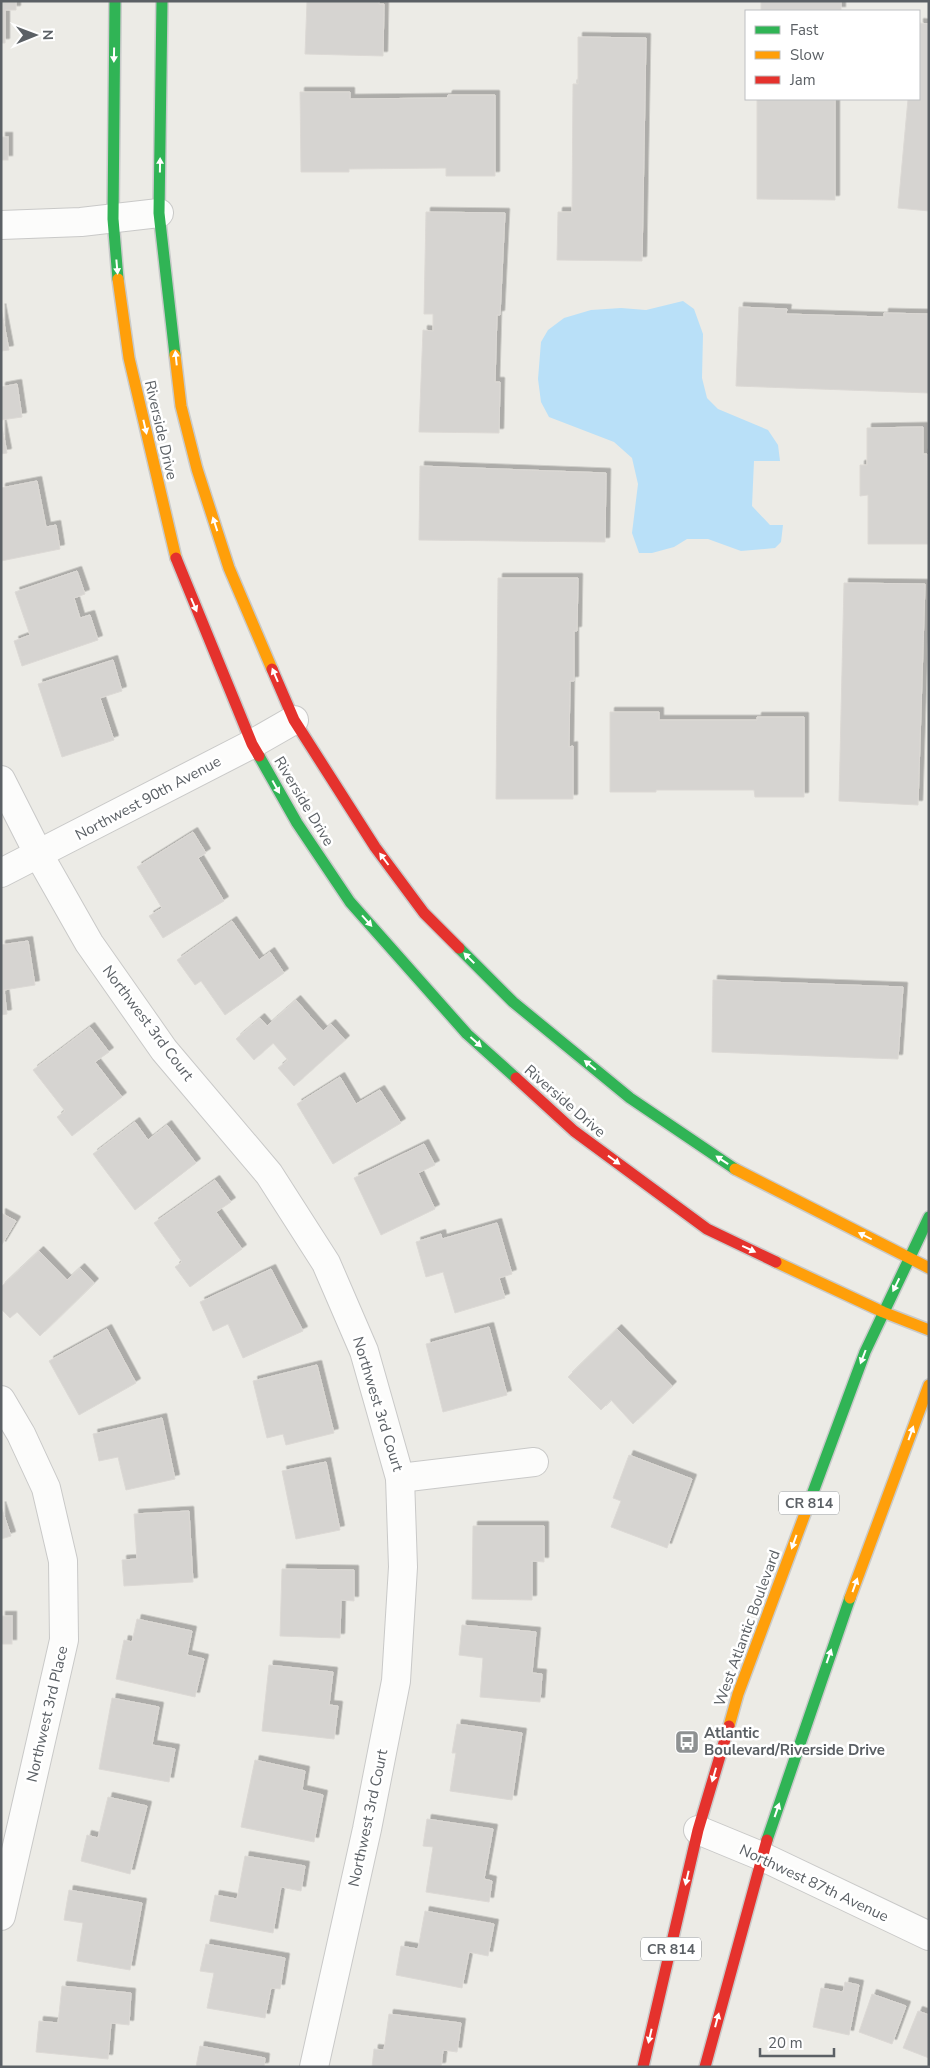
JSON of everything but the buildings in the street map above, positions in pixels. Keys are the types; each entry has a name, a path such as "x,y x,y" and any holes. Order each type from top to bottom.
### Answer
{"street":[{"name":"Riverside Drive","path":"115,1 113,219 118,284 129,358 176,560 252,744 297,823 350,902 467,1034 574,1131 707,1229 883,1312 929,1330"},
{"name":"Riverside Drive","path":"162,1 160,213 181,406 197,469 229,568 294,720 375,848 424,913 513,1002 630,1098 743,1175 929,1268"},
{"path":"1,225 81,222 160,213"},
{"name":"Northwest 90th Avenue","path":"1,873 252,744 294,720"},
{"name":"Northwest 3rd Court","path":"1,780 39,855 89,943 164,1050 269,1174 326,1263 364,1351 400,1478 403,1566 396,1681 367,1829 314,2067"},
{"name":"West Atlantic Boulevard","path":"644,2067 698,1830 738,1694 865,1352 929,1217"},
{"path":"705,2067 761,1856 838,1631 929,1385"},
{"name":"Northwest 3rd Place","path":"1,1400 22,1434 46,1488 63,1561 64,1640 1,1916"},
{"path":"400,1478 534,1462"},
{"name":"Northwest 87th Avenue","path":"698,1830 761,1856 929,1936"}],"water":[{"path":"683,301 694,309 703,334 702,378 707,398 718,409 768,430 778,445 780,461 754,461 752,506 770,525 783,525 781,542 775,548 741,551 708,539 687,539 674,547 652,553 639,553 632,533 638,484 632,458 614,442 549,417 541,402 538,379 541,342 548,330 564,318 591,310 621,308 646,310"}],"traffic: fast":[{"path":"115,1 113,219 118,279"},
{"path":"162,1 159,213 175,355"},
{"path":"259,756 297,823 350,902 467,1034 516,1078"},
{"path":"459,948 513,1002 630,1098 735,1169"},
{"path":"806,1511 865,1352 929,1217"},
{"path":"767,1840 850,1598"}],"traffic: slow":[{"path":"118,279 129,358 176,558"},
{"path":"175,355 181,406 197,469 229,568 272,669"},
{"path":"735,1169 929,1268"},
{"path":"776,1262 883,1312 929,1330"},
{"path":"850,1598 929,1385"},
{"path":"729,1726 738,1694 806,1511"}],"traffic: jam":[{"path":"176,558 252,744 259,756"},
{"path":"272,669 294,720 375,847 424,913 459,948"},
{"path":"516,1078 574,1131 707,1229 776,1262"},
{"path":"643,2067 698,1830 729,1726"},
{"path":"705,2067 767,1840"}],"place":[{"name":"Atlantic Boulevard/Riverside Drive","path":"687,1742"}]}
